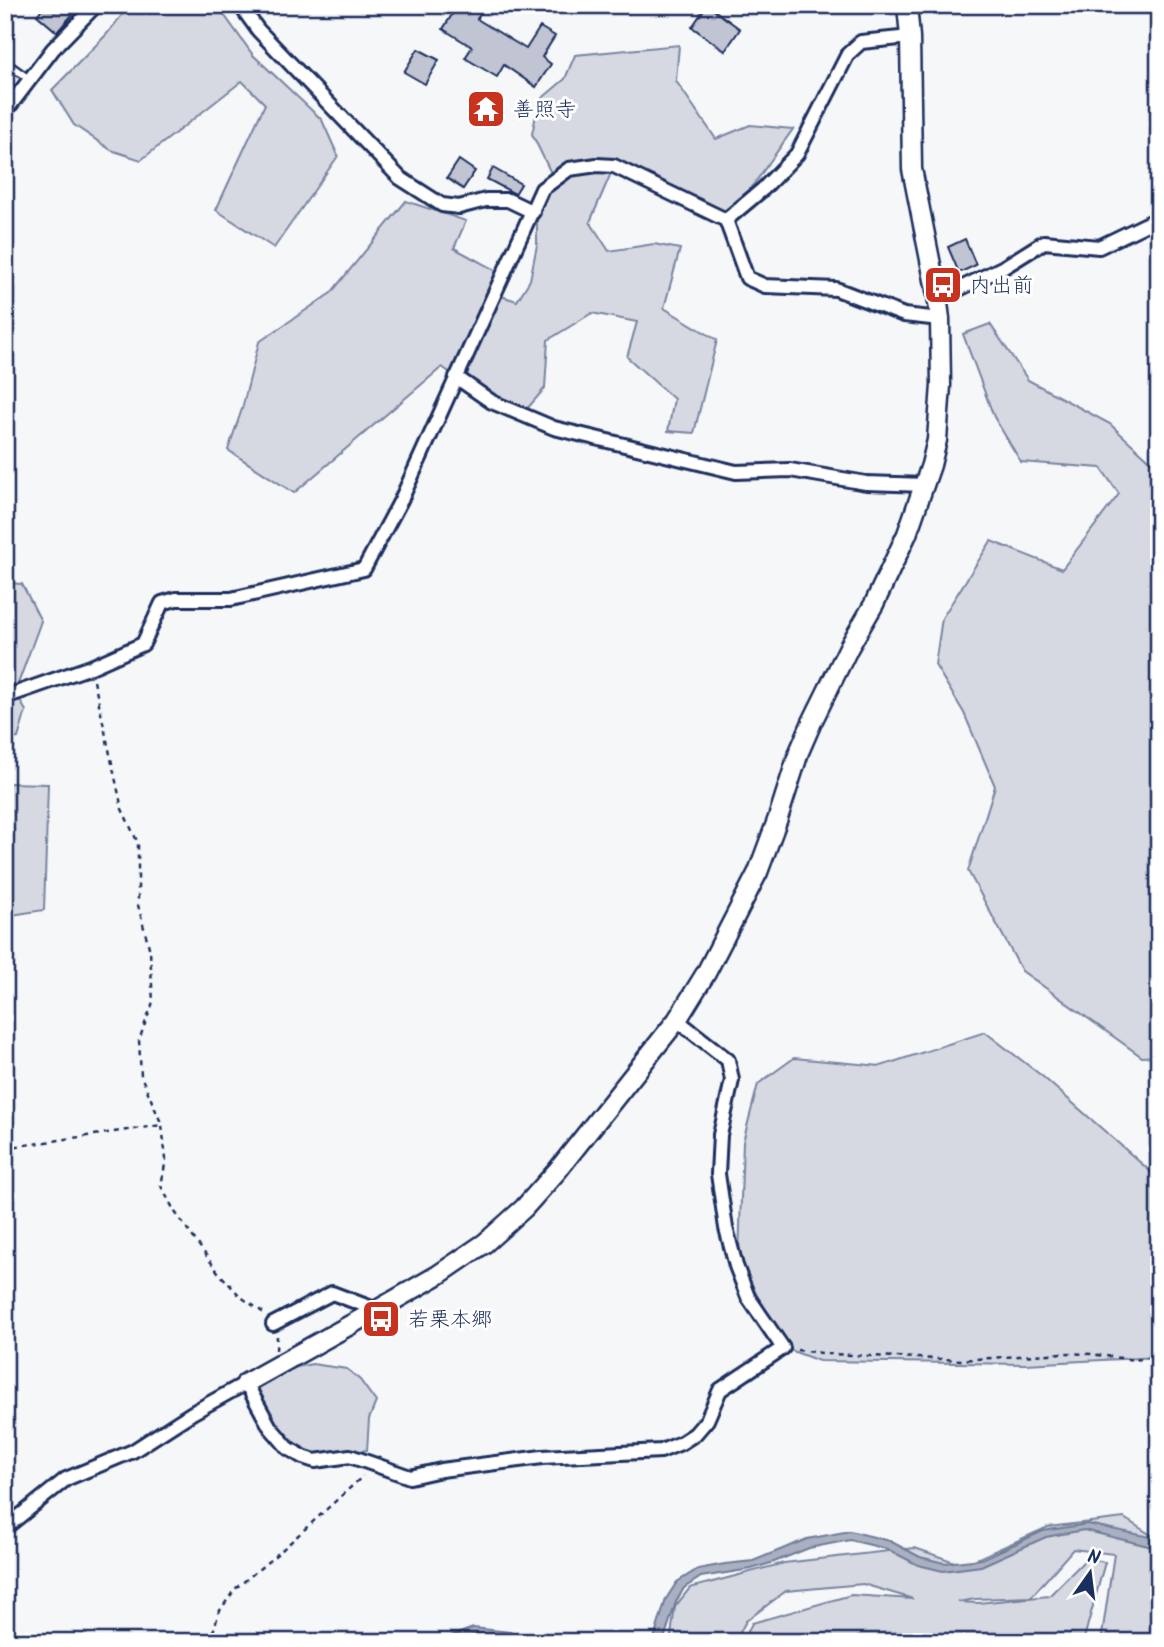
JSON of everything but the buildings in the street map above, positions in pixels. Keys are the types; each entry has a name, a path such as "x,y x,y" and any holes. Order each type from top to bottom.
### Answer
{"street":[{"path":"5,111 53,49 96,5"},
{"path":"240,5 258,30 400,178 442,205 459,207 486,200 508,200 533,212"},
{"path":"5,1528 66,1479 133,1451 192,1413 438,1275 485,1243 524,1208 557,1171 677,1020 706,973 758,872 799,752 907,534 932,464 941,385 940,319 912,169 908,5"},
{"path":"726,220 763,189 797,153 848,54 861,42 910,37"},
{"path":"5,696 92,667 143,644 162,603 176,598 231,599 364,569 401,500 542,189 569,169 597,165 614,166 726,220 747,278 765,286 836,289 904,315 940,319"},
{"path":"937,295 955,291 992,273 1044,242 1099,247 1159,218"},
{"path":"456,376 492,402 554,428 736,472 790,470 866,483 925,485"},
{"path":"246,1383 270,1426 288,1448 303,1457 315,1461 350,1456 410,1477 441,1470 542,1457 661,1451 695,1434 707,1420 720,1390 783,1348 748,1297 726,1228 718,1174 720,1135 732,1080 728,1060 677,1020"},
{"path":"273,1324 332,1293 377,1310"}],"lane":[{"path":"5,62 29,79"}],"path":[{"path":"92,667 122,809 138,844 138,905 150,951 153,1002 138,1040 141,1076 162,1125 166,1159 160,1186 175,1212 218,1272 241,1297 268,1316 278,1333 277,1366"},
{"path":"5,1148 162,1125"},
{"path":"783,1348 829,1354 961,1360 1063,1353 1135,1360 1159,1356"},
{"path":"210,1642 219,1612 235,1589 377,1464"}],"shaded area":[{"path":"130,5 217,5 253,55 322,120 338,156 274,248 216,210 265,104 242,81 141,160 111,150 74,125 52,90 106,35"},
{"path":"679,45 676,81 716,139 750,125 793,129 730,218 614,166 590,222 609,251 654,244 680,249 664,308 717,340 694,433 668,431 674,399 627,357 637,322 592,313 548,340 545,388 520,417 492,402 442,367 294,493 228,450 242,409 259,342 331,293 406,201 466,221 454,248 506,276 501,296 517,301 530,280 537,245 537,212 551,173 532,134 539,101 565,79 575,55"},
{"path":"990,324 1028,380 1110,424 1159,469 1159,1056 1142,1057 1022,971 968,871 995,786 964,713 935,665 942,618 991,541 1062,569 1119,494 1101,468 1021,462 994,417 963,334"},
{"path":"5,583 22,584 41,621 15,692 26,711 18,738 5,740"},
{"path":"5,784 48,784 44,910 5,916"},
{"path":"985,1032 1042,1076 1159,1179 1159,1357 1025,1364 819,1361 779,1346 739,1255 743,1142 758,1084 794,1058 881,1066"},
{"path":"312,1364 347,1369 360,1380 376,1402 369,1419 367,1450 319,1456 291,1445 280,1433 261,1397 258,1385 292,1368"},
{"path":"1124,1518 1159,1540 1159,1642 1101,1642 1114,1554 1073,1549 1031,1597 958,1602 978,1603 1049,1596 1086,1559 1105,1562 1083,1642 743,1642 752,1623 851,1595 913,1599 863,1584 786,1591 746,1621 735,1642 670,1642 675,1607 690,1588 784,1563 915,1548 963,1565 1048,1527"}],"water":[{"path":"1088,1524 1150,1537 1159,1542 1159,1550 1084,1530 1046,1537 981,1566 943,1571 918,1565 887,1549 850,1540 809,1548 751,1569 701,1577 684,1588 676,1602 663,1642 653,1642 666,1599 677,1582 698,1569 753,1561 807,1539 850,1531 890,1541 920,1557 944,1563 982,1559 1043,1531"},
{"path":"473,1628 510,1632 525,1642 512,1642 477,1634 457,1642 435,1642"}],"place":[{"name":"善照寺","path":"486,109"},
{"name":"内出前","path":"943,285"},
{"name":"若栗本郷","path":"381,1319"}]}
